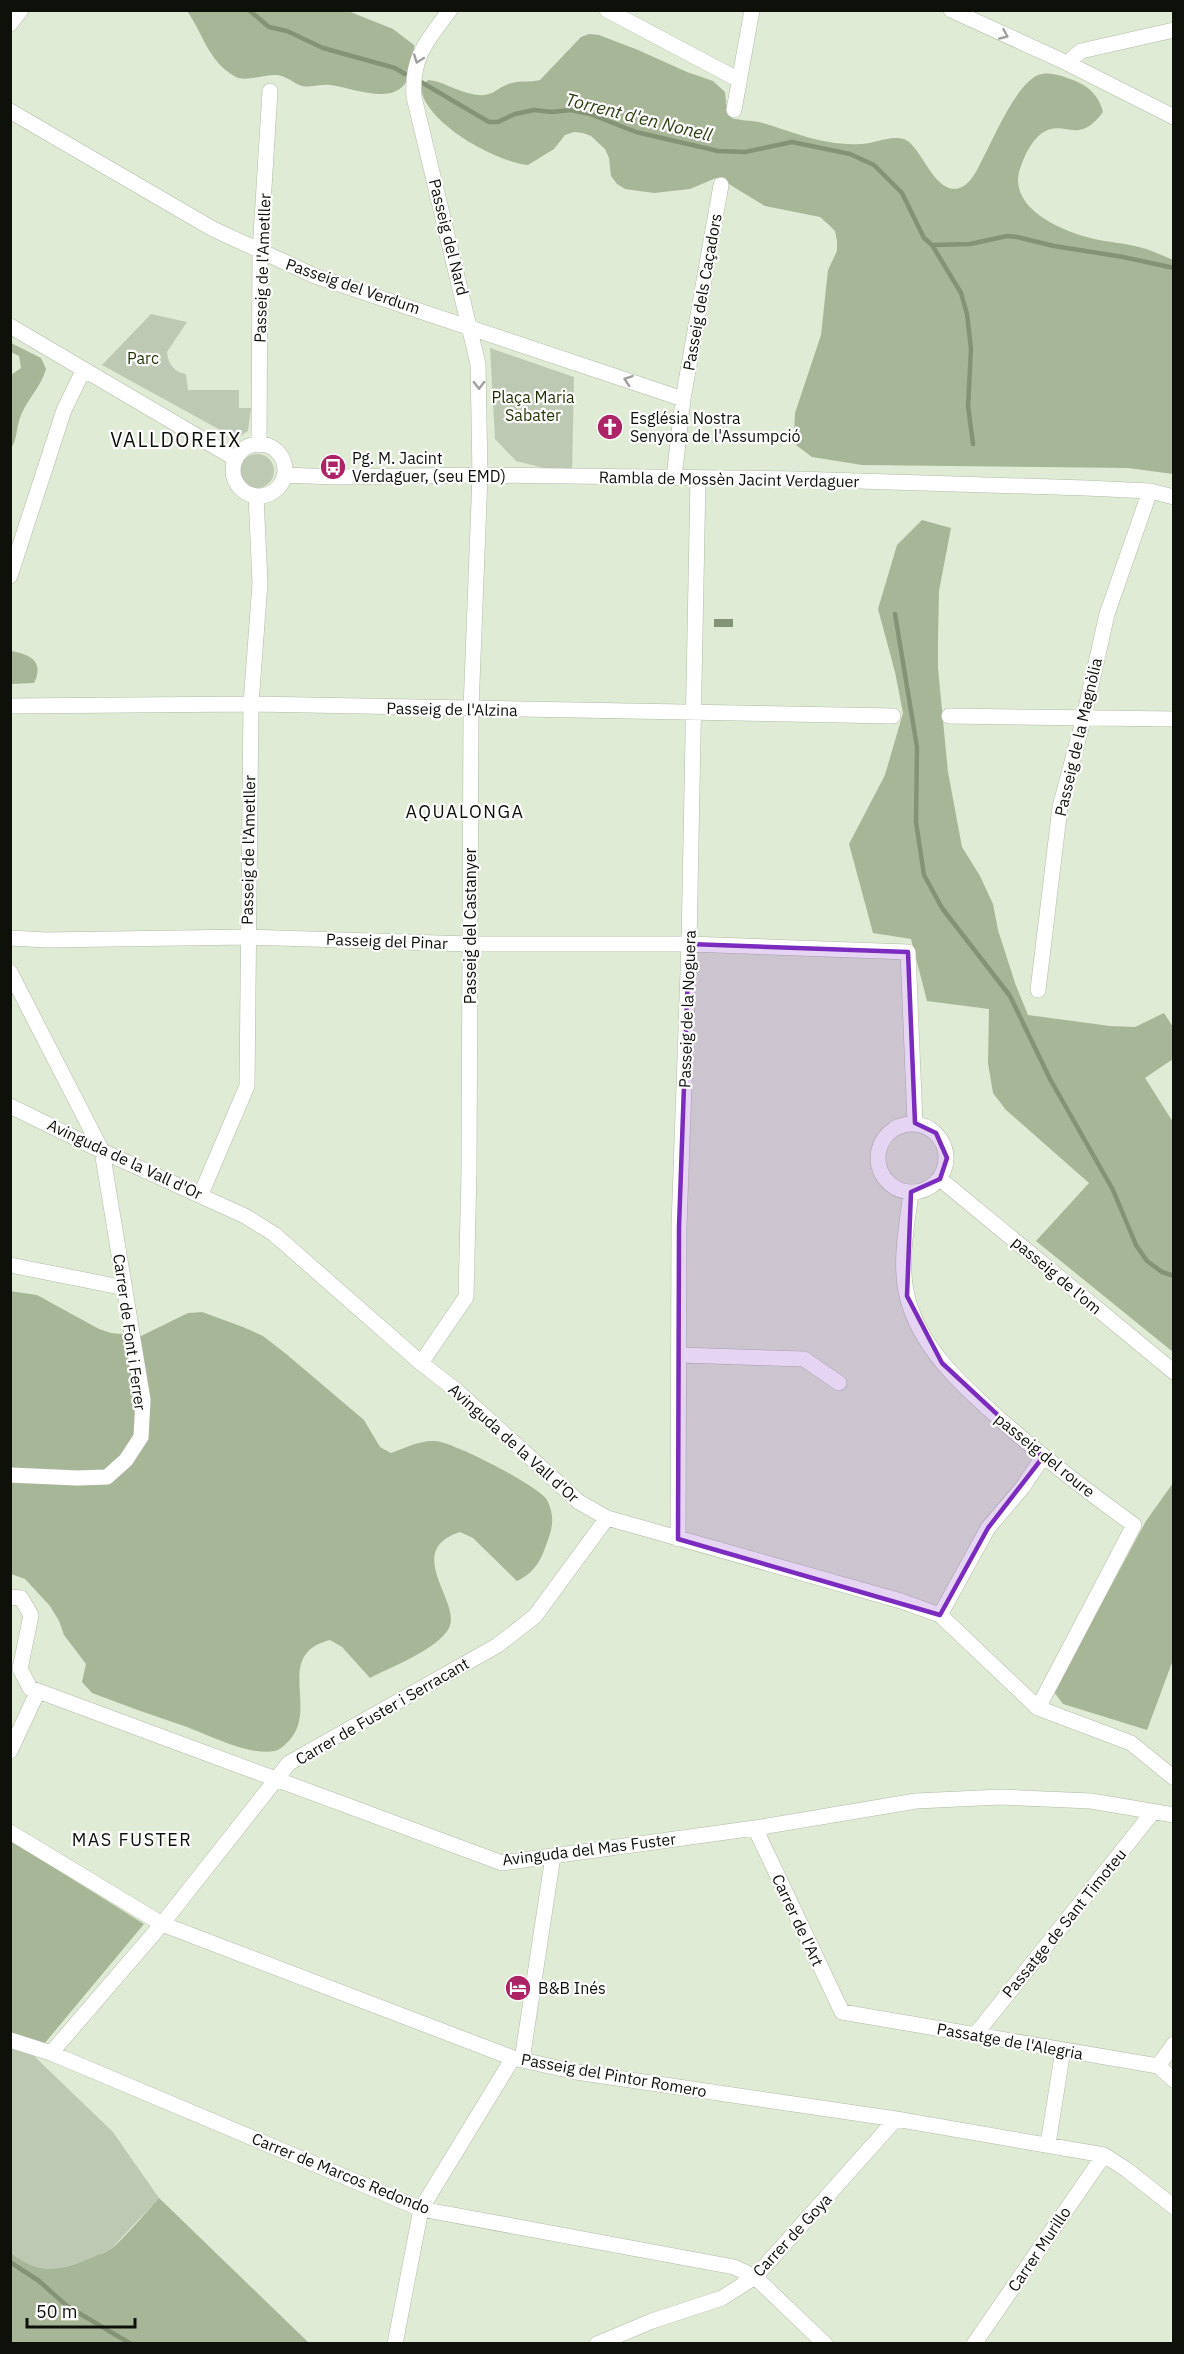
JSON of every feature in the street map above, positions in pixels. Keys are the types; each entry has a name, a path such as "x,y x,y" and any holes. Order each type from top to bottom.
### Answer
{"street":[{"path":"10,24 21,10"},
{"name":"Passeig del Nard","path":"450,10 423,47 416,60 412,80 414,97 471,327 478,364 480,475"},
{"path":"607,10 739,80"},
{"path":"734,110 752,10"},
{"path":"951,10 1067,63 1173,117"},
{"path":"1067,63 1081,51 1173,30"},
{"name":"Passeig de l'Ametller","path":"259,445 260,252 270,91"},
{"name":"Passeig del Verdum","path":"10,111 213,229 315,276 683,399"},
{"name":"Passeig dels Caçadors","path":"683,399 721,185"},
{"path":"10,327 236,459"},
{"path":"10,576 64,410 83,371"},
{"path":"674,478 683,399"},
{"path":"259,445 266,446 279,454 284,475 277,489 264,496 256,496 241,489 233,475 236,459 245,448 259,445"},
{"name":"Rambla de Mossèn Jacint Verdaguer","path":"284,475 334,477 480,475 990,484 1150,491 1173,496"},
{"name":"Passeig del Castanyer","path":"421,1363 466,1297 471,709 480,475"},
{"name":"Passeig de la Noguera","path":"678,1539 679,1227 695,714 698,478"},
{"name":"Passeig de la Magnòlia","path":"1038,990 1060,807 1084,717 1107,614 1150,491"},
{"name":"Passeig de l'Ametller","path":"201,1194 247,1086 251,704 260,584 256,496"},
{"name":"Passeig de l'Alzina","path":"10,706 251,704 893,716"},
{"path":"949,716 1173,719"},
{"name":"Passeig del Pinar","path":"10,938 46,940 247,937 470,944 689,944 908,952 915,1123"},
{"name":"Carrer de Font i Ferrer","path":"10,972 102,1151 143,1400 141,1437 126,1460 107,1476 77,1478 10,1475"},
{"name":"Avinguda de la Vall d'Or","path":"10,1106 102,1151 201,1194 245,1216 274,1234 456,1391 579,1502 607,1518 902,1601 940,1615 1038,1708 1131,1743 1173,1778"},
{"path":"915,1123 926,1126 936,1133 945,1146 947,1158 940,1179 931,1187 911,1192 889,1183 879,1168 878,1156 885,1136 894,1128 915,1123"},
{"name":"passeig de l'om","path":"940,1179 1173,1372"},
{"name":"passeig del roure","path":"911,1192 904,1270 907,1296 923,1335 942,1363 976,1398 1043,1457 1134,1525 1038,1708"},
{"path":"10,1265 125,1288"},
{"path":"679,1355 804,1359 839,1383"},
{"path":"940,1615 988,1528 1022,1488 1043,1457"},
{"name":"Carrer de Fuster i Serracant","path":"51,2054 162,1924 278,1780 289,1763 498,1645 535,1616 607,1518"},
{"path":"10,1597 21,1598 32,1615 20,1669 30,1688 38,1691 10,1751"},
{"name":"Avinguda del Mas Fuster","path":"38,1691 502,1863 755,1828 916,1801 1000,1797 1090,1801 1173,1815"},
{"name":"Passatge de Sant Timoteu","path":"975,2035 1154,1812"},
{"name":"Carrer de l'Art","path":"755,1828 842,2012"},
{"name":"Passeig del Pintor Romero","path":"10,1832 162,1924 518,2059 576,2072 896,2119 1104,2155 1127,2170 1173,2207"},
{"path":"395,2343 421,2209 518,2059 553,1856"},
{"name":"Passatge de l'Alegria","path":"842,2012 1158,2066"},
{"name":"Carrer de Marcos Redondo","path":"10,2040 51,2054 421,2209 734,2266 755,2277 825,2343"},
{"path":"1173,2044 1158,2066 1173,2080"},
{"path":"1048,2144 1063,2050"},
{"name":"Carrer de Goya","path":"597,2343 652,2321 722,2298 755,2277 896,2119"},
{"name":"Carrer Murillo","path":"974,2343 1104,2155"}],"highlighted area":[{"path":"689,944 908,952 915,1123 936,1133 947,1158 940,1179 911,1192 907,1296 942,1363 1043,1457 988,1528 940,1615 678,1539 679,1227"}],"green space":[{"name":"Parc","path":"151,314 187,322 167,352 170,364 186,374 188,390 239,390 239,408 251,408 248,431 237,438 233,437 102,365"},
{"name":"Plaça Maria Sabater","path":"490,348 574,377 572,475 516,461 495,439"},
{"path":"257,454 269,459 274,471 269,483 257,488 245,483 240,471 245,459"},
{"path":"10,2040 34,2056 113,2132 159,2198 110,2250 58,2269 43,2269 25,2264 11,2253"}],"shaded area":[{"path":"187,11 348,11 393,29 414,45 413,62 405,84 387,94 330,85 302,86 277,75 240,78 227,71 212,55"},
{"path":"589,34 599,35 713,81 725,92 727,111 732,118 759,122 808,138 834,143 866,144 895,138 906,140 937,180 953,189 966,185 972,178 1008,110 1033,78 1042,74 1054,74 1084,85 1096,96 1103,112 1086,128 1071,130 1058,128 1042,133 1025,156 1019,172 1018,186 1023,198 1031,208 1055,225 1082,236 1143,248 1173,260 1173,474 1128,468 862,465 812,457 796,445 795,413 821,335 828,270 837,251 835,231 829,225 820,217 765,206 716,178 690,189 654,193 625,189 611,176 609,158 605,149 591,136 583,133 574,132 565,135 554,149 528,165 514,162 463,138 434,114 425,100 421,87 428,80 463,92 484,95 512,83 540,80 581,37"},
{"path":"11,343 41,358 46,369 21,414 11,448 11,375 21,368 19,356 11,352"},
{"path":"922,520 951,528 939,591 938,668 948,772 962,847 980,876 993,904 998,930 1028,1015 1135,1027 1164,1013 1173,1027 1173,1059 1145,1078 1173,1122 1173,1352 1036,1241 1089,1183 1006,1110 993,1093 988,1063 989,1009 927,1001 911,939 873,933 849,844 885,775 903,713 895,672 878,609 897,545"},
{"path":"714,619 733,619 733,627 714,627"},
{"path":"11,651 24,654 36,664 38,669 34,683 11,684"},
{"path":"10,1291 37,1295 99,1329 111,1333 141,1336 188,1313 202,1312 263,1336 364,1420 380,1447 391,1453 424,1442 444,1443 494,1465 541,1493 550,1506 552,1524 541,1558 535,1568 517,1581 473,1538 460,1532 443,1541 436,1551 434,1564 451,1617 449,1628 443,1636 425,1650 370,1678 342,1647 330,1640 314,1647 304,1657 300,1668 298,1724 289,1741 275,1751 254,1751 242,1748 92,1693 82,1682 86,1664 64,1635 50,1606 25,1579 11,1574"},
{"path":"1173,1483 1173,1660 1147,1730 1063,1704 1054,1692 1146,1521"},
{"path":"10,1840 144,1924 34,2056 11,2040"},
{"path":"159,2198 309,2343 11,2343 11,2253 41,2268 71,2266 111,2249"}],"waterway":[{"name":"Torrent d'en Nonell","path":"249,10 269,27 287,31 323,48 395,68 405,74"},
{"name":"Torrent d'en Nonell","path":"421,82 489,122 498,122 515,114 534,110 552,112 571,110 590,114 636,132 718,151 745,152 792,142 850,154 874,165 902,193 924,238 932,245 970,244 1007,236 1174,268"},
{"path":"932,245 961,293 967,314 971,349 968,406 973,444"},
{"path":"895,614 917,747 916,822 924,875 942,908 1010,996 1050,1079 1113,1190 1136,1245 1147,1261 1162,1272 1174,1276"},
{"path":"10,2262 39,2281 67,2306 131,2344"}],"place":[{"name":"Església Nostra Senyora de l'Assumpció","path":"610,427"},
{"name":"Pg. M. Jacint Verdaguer, (seu EMD)","path":"333,467"},
{"name":"B&B Inés","path":"518,1988"}],"district":[{"name":"VALLDOREIX","path":"176,439"},
{"name":"AQUALONGA","path":"465,811"},
{"name":"MAS FUSTER","path":"132,1839"}]}
